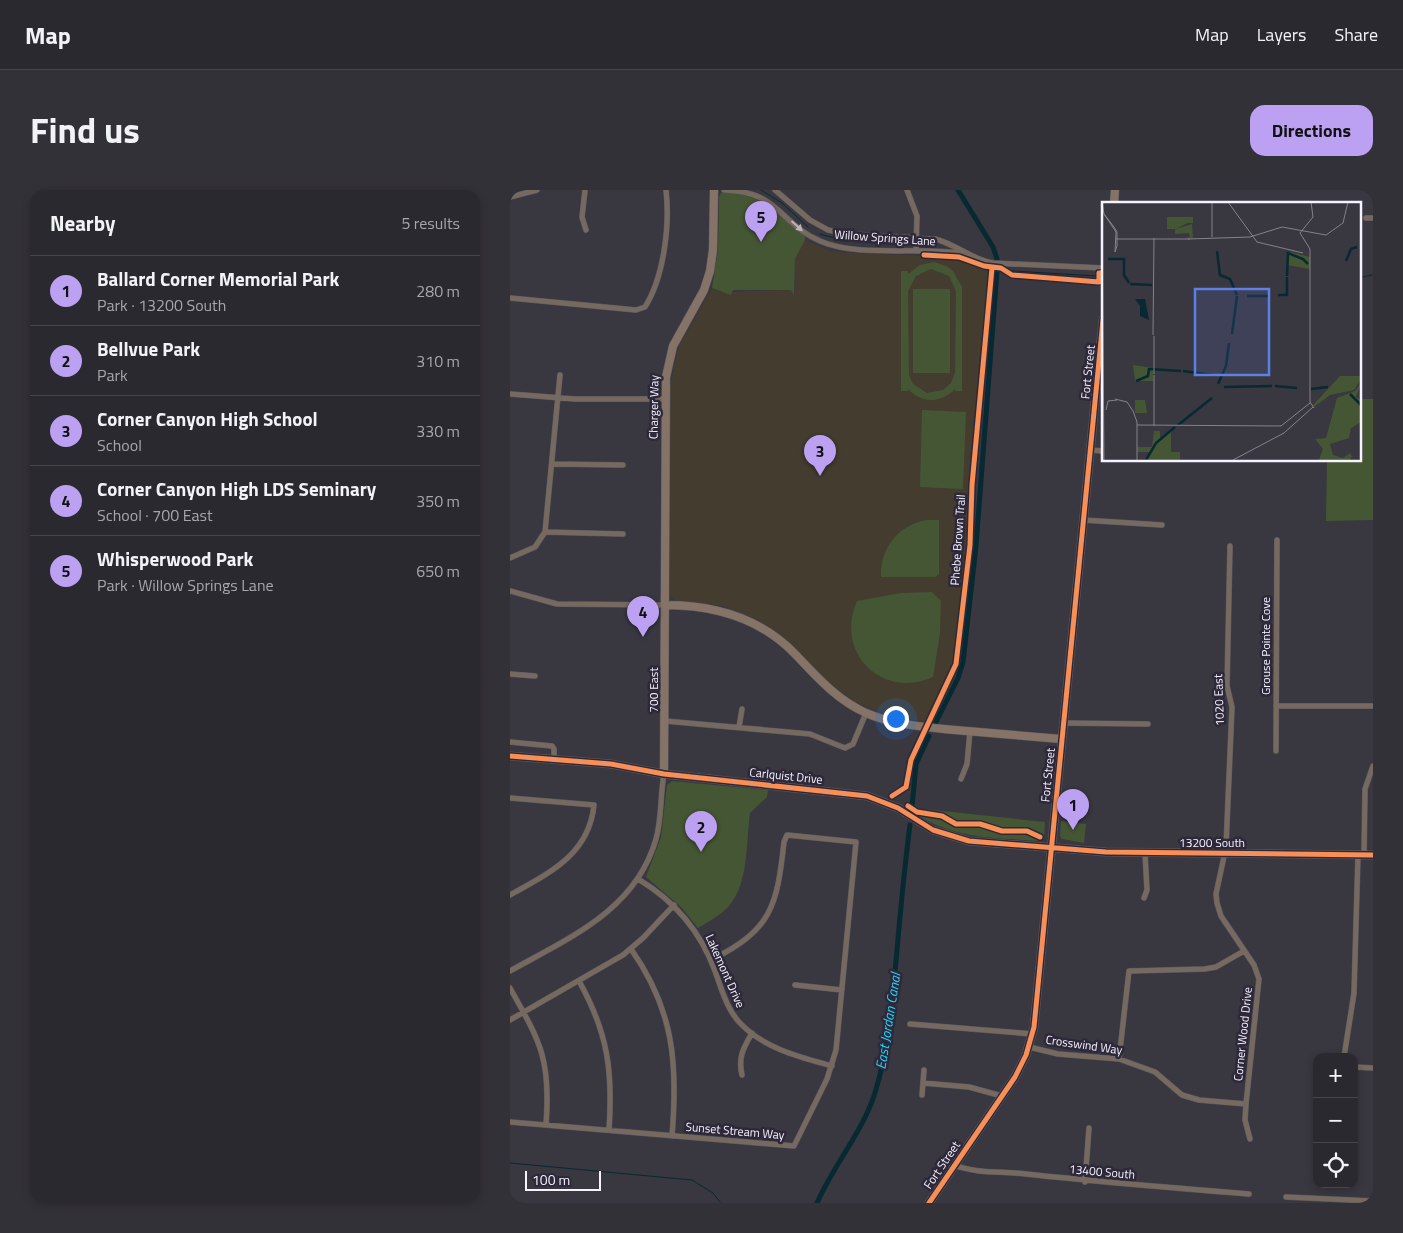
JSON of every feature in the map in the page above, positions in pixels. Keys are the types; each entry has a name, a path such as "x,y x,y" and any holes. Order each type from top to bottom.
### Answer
{"street":[{"path":"511,190 510,197 537,190"},
{"path":"585,190 582,217 586,230"},
{"path":"510,298 636,310 647,304 660,271 666,213 666,190"},
{"name":"Charger Way","path":"665,605 665,399 667,368 673,346 704,290 710,271 713,250 714,190"},
{"name":"Willow Springs Lane","path":"724,190 742,192 762,198 781,211 806,233 826,244 849,248 970,255"},
{"name":"Willow Springs Lane","path":"775,190 810,220 828,230 849,234 918,237 942,241 970,255 993,263 1102,268"},
{"path":"908,190 916,211 918,237 916,251"},
{"path":"1366,218 1373,218"},
{"name":"Fort Street","path":"928,1203 1020,1069 1033,1034 1102,330"},
{"path":"510,558 535,547 545,532 560,375"},
{"path":"510,394 558,398 665,399"},
{"path":"1090,450 1102,451"},
{"path":"552,464 623,465"},
{"path":"1083,520 1162,525"},
{"path":"545,532 622,534"},
{"name":"Grouse Pointe Cove","path":"1276,540 1276,751"},
{"name":"1020 East","path":"1224,854 1232,707 1228,686 1230,546"},
{"path":"510,591 557,604 665,605 710,608 735,615 760,627 789,648 827,688 866,713 906,725 1061,739"},
{"name":"700 East","path":"664,774 665,605"},
{"path":"510,674 535,676"},
{"path":"1276,706 1373,706"},
{"path":"739,727 742,710"},
{"path":"665,721 810,734 820,736 837,746 847,748 852,744 866,713"},
{"path":"1063,724 1148,724"},
{"path":"962,778 967,764 970,731"},
{"path":"510,742 552,746 554,749 554,759"},
{"name":"Carlquist Drive","path":"510,756 619,765 664,774 867,796 888,803 933,830 957,839 1050,848"},
{"path":"1345,1053 1353,1001 1364,789 1373,766"},
{"path":"510,978 510,972 592,926 612,909 638,879 656,838 664,774"},
{"path":"510,798 594,805 589,830 571,858 557,869 510,896"},
{"name":"Sunset Stream Way","path":"510,1122 794,1146 832,1066 836,1050 856,842 786,835 778,890 766,918 744,942 711,960"},
{"name":"13200 South","path":"1050,848 1145,853 1373,855"},
{"path":"1144,898 1147,890 1145,853"},
{"name":"Corner Wood Drive","path":"1224,854 1216,903 1221,916 1254,965 1259,979 1245,1120 1250,1139"},
{"name":"Lakemont Drive","path":"638,879 674,905 696,932 711,960 730,1009 737,1020 752,1033 782,1051 832,1066"},
{"path":"510,1020 579,981 630,949 674,905"},
{"path":"630,949 657,993 671,1042 676,1085 672,1136"},
{"path":"1119,1059 1128,970 1205,969 1216,967 1244,951"},
{"path":"579,981 596,1015 607,1046 612,1091 609,1130"},
{"path":"795,985 842,990"},
{"path":"510,988 539,1042 546,1067 548,1094 546,1125"},
{"path":"910,1024 1033,1034"},
{"path":"742,1075 740,1057 752,1033"},
{"name":"Crosswind Way","path":"1029,1047 1058,1054 1119,1059 1155,1072 1182,1095 1199,1100 1246,1104"},
{"path":"1358,1067 1373,1068"},
{"path":"922,1094 924,1070"},
{"path":"923,1083 969,1087 1002,1096"},
{"path":"1085,1182 1089,1128"},
{"name":"13400 South","path":"954,1165 969,1170 1018,1173 1085,1182 1249,1194"},
{"path":"1286,1197 1308,1201 1371,1201"}],"shaded area":[{"path":"805,240 832,252 951,257 990,269 980,365 965,565 954,655 951,673 926,722 893,717 855,702 829,683 784,638 758,620 723,606 674,600 670,594 670,388 678,348 712,288 720,292 791,290 795,294 795,259"}],"green space":[{"path":"727,192 749,197 769,206 805,236 805,240 795,259 794,295 791,290 733,290 731,295 712,288 718,250 719,197 721,193"},
{"path":"934,262 946,266 953,271 962,287 962,391 956,391 955,389 944,397 932,400 919,397 908,389 908,391 901,391 901,271 908,271 908,274 920,265","holes":["931,269 949,276 956,291 955,373 951,383 943,390 927,393 913,384 909,375 908,291 916,276"]},
{"path":"913,289 950,289 950,373 913,373"},
{"path":"1361,399 1373,399 1373,520 1326,521 1327,461 1361,461"},
{"path":"922,410 966,412 963,489 920,487"},
{"path":"927,520 939,520 939,574 935,577 881,577 884,557 887,548 893,540 907,527"},
{"path":"932,592 941,601 940,633 933,677 914,682 896,682 880,677 867,667 857,654 852,638 852,620 857,601 901,593"},
{"path":"672,781 768,790 767,797 750,813 746,862 735,897 722,912 698,928 681,907 646,877 661,837 667,785"},
{"path":"914,808 1045,822 1044,837 1039,841 973,836 944,828 928,821 913,812"},
{"path":"1061,821 1086,824 1084,843 1062,839 1060,836"}],"waterway":[{"path":"761,190 782,203 808,227"},
{"name":"East Jordan Canal","path":"958,190 993,247 997,259"},
{"path":"820,234 845,241 905,244"},
{"name":"East Jordan Canal","path":"936,722 958,678 963,662 976,546 997,271"},
{"path":"1012,271 1097,276"},
{"path":"1361,278 1372,275"},
{"name":"East Jordan Canal","path":"912,807 916,764 929,736"},
{"name":"East Jordan Canal","path":"817,1203 862,1124 879,1079 891,1012 910,825"},
{"path":"510,1163 692,1180 713,1193 720,1202"}],"cycle path":[{"path":"924,255 959,257 984,266 1001,268 1012,275 1099,282 1099,273 1102,273"},
{"name":"Phebe Brown Trail","path":"892,796 906,787 911,760 956,664 970,545 972,485 992,268"},
{"path":"929,1203 1015,1077 1026,1055 1034,1027 1102,330"},
{"path":"510,756 611,764 664,774 867,796 898,808 933,830 969,841 1106,852 1373,855"},
{"path":"908,806 917,812 942,816 956,824 980,824 1002,831 1027,831 1040,837"}],"place":[{"name":"Whisperwood Park","path":"761,242"},
{"name":"Corner Canyon High School","path":"820,476"},
{"name":"Corner Canyon High LDS Seminary","path":"643,637"},
{"name":"Ballard Corner Memorial Park","path":"1073,830"},
{"name":"Bellvue Park","path":"701,852"}]}
